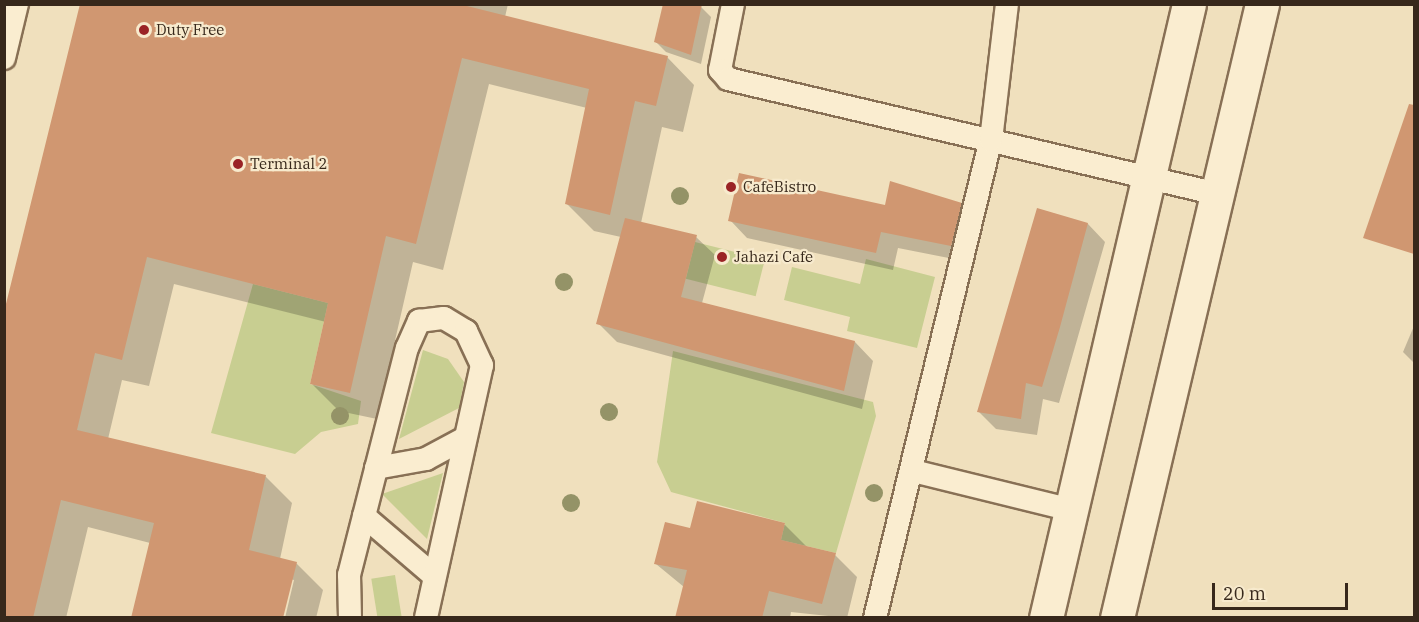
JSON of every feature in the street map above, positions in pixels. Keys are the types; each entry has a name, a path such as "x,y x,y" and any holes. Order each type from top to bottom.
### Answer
{"street":[{"path":"1046,618 1190,4"},
{"path":"1117,618 1262,4"}],"lane":[{"path":"4,58 17,4"},
{"path":"733,4 720,70 728,79 1218,194"},
{"path":"876,618 991,140 1007,4"},
{"path":"350,618 349,575 407,348 419,321 444,318 466,331 482,365 432,574 426,618"},
{"path":"376,468 426,459 465,438"},
{"path":"913,471 1072,510"},
{"path":"364,516 432,574"}],"green space":[{"path":"695,242 765,259 756,296 686,279"},
{"path":"866,259 935,277 917,348 847,331 850,317 784,300 792,267 860,284"},
{"path":"253,284 328,303 310,384 361,401 358,424 321,432 295,454 211,433"},
{"path":"423,350 448,359 464,382 459,408 399,439"},
{"path":"673,351 873,402 876,416 836,553 781,540 785,523 671,492 657,462"},
{"path":"443,473 427,539 382,494"},
{"path":"395,575 402,617 378,618 371,579"}],"building":[{"name":"Terminal 2","path":"80,4 459,4 668,56 656,106 635,101 610,215 565,204 589,89 462,58 416,244 386,236 350,393 310,384 328,303 147,257 122,360 95,353 77,430 266,475 249,550 297,562 283,618 131,618 154,523 61,500 33,618 4,618 4,312"},
{"path":"663,4 702,4 691,55 654,42"},
{"path":"1409,104 1414,105 1414,254 1363,238"},
{"path":"739,173 885,205 890,181 962,203 951,246 881,232 876,253 728,221"},
{"path":"1037,208 1088,223 1060,327 1042,387 1026,383 1021,419 977,412"},
{"path":"625,218 697,235 681,297 855,341 844,391 596,324"},
{"path":"697,501 785,523 781,540 836,553 822,604 769,591 762,618 675,618 687,570 654,564 665,522 690,528"}],"place":[{"name":"Duty Free","path":"144,30"},
{"name":"Terminal 2","path":"238,164"},
{"name":"CafeBistro","path":"731,187"},
{"name":"Jahazi Cafe","path":"722,257"}]}
